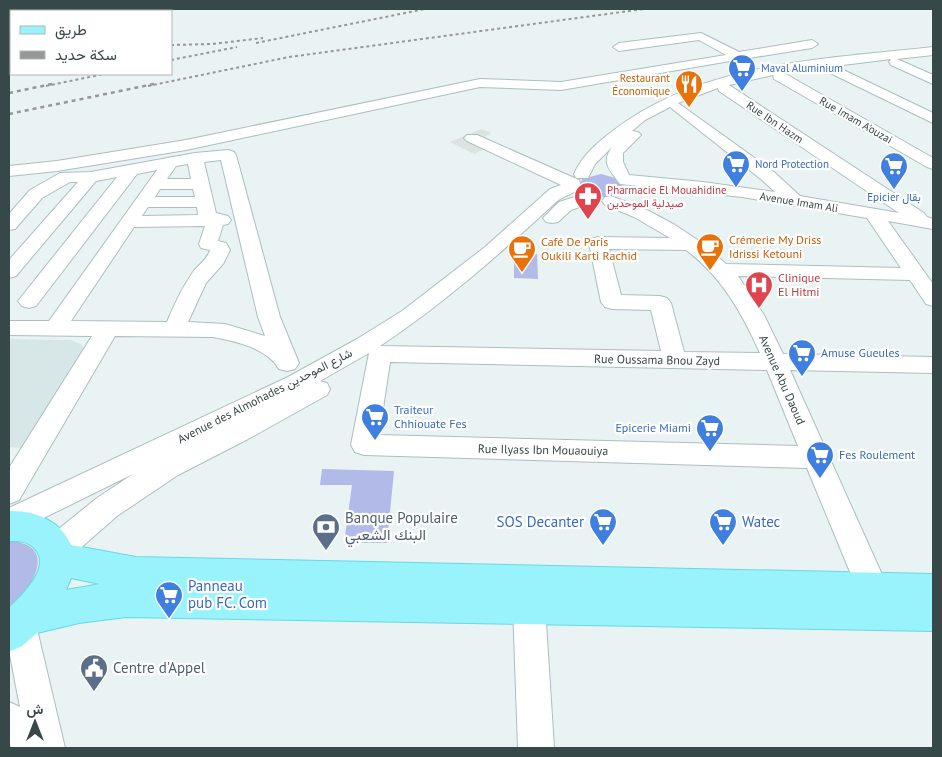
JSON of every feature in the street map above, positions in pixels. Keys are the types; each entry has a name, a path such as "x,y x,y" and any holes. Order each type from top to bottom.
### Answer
{"main road":[{"path":"9,526 35,529 53,541 57,554 54,579 44,597 19,624"},
{"path":"57,554 95,568 136,574 933,591"},
{"path":"19,624 79,605 126,599 933,613"}],"street":[{"name":"Rue Imam A'ouzai","path":"619,47 698,36 706,38 933,164"},
{"path":"9,171 57,166 186,145 486,82 555,86 813,44 798,38 722,47"},
{"name":"Avenue des Almohades شارع الموحدين","path":"629,190 613,161 615,153 641,127 677,108 724,88 804,66 933,51"},
{"name":"Avenue des Almohades شارع الموحدين","path":"57,554 107,506 130,490 168,467 239,432 380,354 459,300 565,206 586,164 623,127 668,103 719,83 773,74 933,58"},
{"path":"895,62 933,80"},
{"path":"833,69 933,119"},
{"name":"Rue Ibn Hazm","path":"724,88 930,223"},
{"path":"677,108 768,176 794,200"},
{"path":"472,138 575,183 605,172 629,190"},
{"path":"55,328 162,175 195,158 228,154 270,317 296,383"},
{"path":"195,158 207,215 213,221"},
{"path":"9,225 16,209 36,194 66,177 129,173 162,175 202,193"},
{"path":"29,301 70,246 129,173"},
{"path":"9,272 91,176"},
{"name":"Avenue Imam Ali","path":"629,190 664,182 794,200 930,223"},
{"name":"Avenue des Almohades شارع الموحدين","path":"9,522 296,383 358,349 410,316 492,251 556,193 575,183"},
{"name":"Avenue Abu Daoud","path":"575,183 611,202 629,190 721,270 756,321 873,590"},
{"path":"143,202 202,193"},
{"path":"36,194 111,195"},
{"path":"873,213 933,299"},
{"path":"129,222 213,221 244,216"},
{"path":"174,330 201,274 213,266 218,256 219,247 208,244 213,221"},
{"path":"675,360 660,303 612,302 598,243 690,244"},
{"path":"9,245 112,247"},
{"path":"721,270 915,274"},
{"path":"9,328 213,330 238,334 257,340 285,358"},
{"path":"9,492 108,329"},
{"name":"Rue Oussama Bnou Zayd","path":"380,354 933,365"},
{"name":"Rue Ilyass Ibn Mouaouiya","path":"380,354 364,445 815,457"},
{"path":"530,606 536,748"},
{"path":"19,624 48,748"},
{"path":"9,720 39,748"}],"shaded area":[{"path":"481,129 492,133 485,137 497,143 474,154 450,142"},
{"path":"601,174 615,178 624,187 623,190 613,196 601,197 589,194 580,186 582,179"},
{"path":"530,254 537,254 538,279 514,278 514,262"},
{"path":"9,339 71,340 82,345 84,352 24,448 9,447"},
{"path":"322,469 394,471 387,543 344,543 352,485 320,485"},
{"path":"9,541 25,544 34,550 38,559 37,569 26,591 9,610"}],"railway":[{"path":"256,43 425,9"},
{"path":"148,86 289,57 644,9"},
{"path":"172,45 212,44 263,38"},
{"path":"172,60 237,47"},
{"path":"46,86 99,75"},
{"path":"9,93 52,84"},
{"path":"9,114 154,84"}],"place":[{"name":"Maval Aluminium","path":"742,92"},
{"name":"Restaurant Économique","path":"689,108"},
{"name":"Nord Protection","path":"736,188"},
{"name":"Epicier بقال","path":"894,190"},
{"name":"Pharmacie El Mouahidine صيدلية الموحدين","path":"588,220"},
{"name":"Crémerie My Driss Idrissi Ketouni","path":"710,271"},
{"name":"Café De Paris Oukili Karti Rachid","path":"522,273"},
{"name":"Clinique El Hitmi","path":"759,309"},
{"name":"Amuse Gueules","path":"802,377"},
{"name":"Traiteur Chhiouate Fes","path":"375,441"},
{"name":"Epicerie Miami","path":"710,452"},
{"name":"Fes Roulement","path":"820,479"},
{"name":"SOS Decanter","path":"603,546"},
{"name":"Watec","path":"723,546"},
{"name":"Banque Populaire البنك الشعبي","path":"326,551"},
{"name":"Panneau pub FC. Com","path":"169,619"},
{"name":"Centre d'Appel","path":"94,692"}]}
